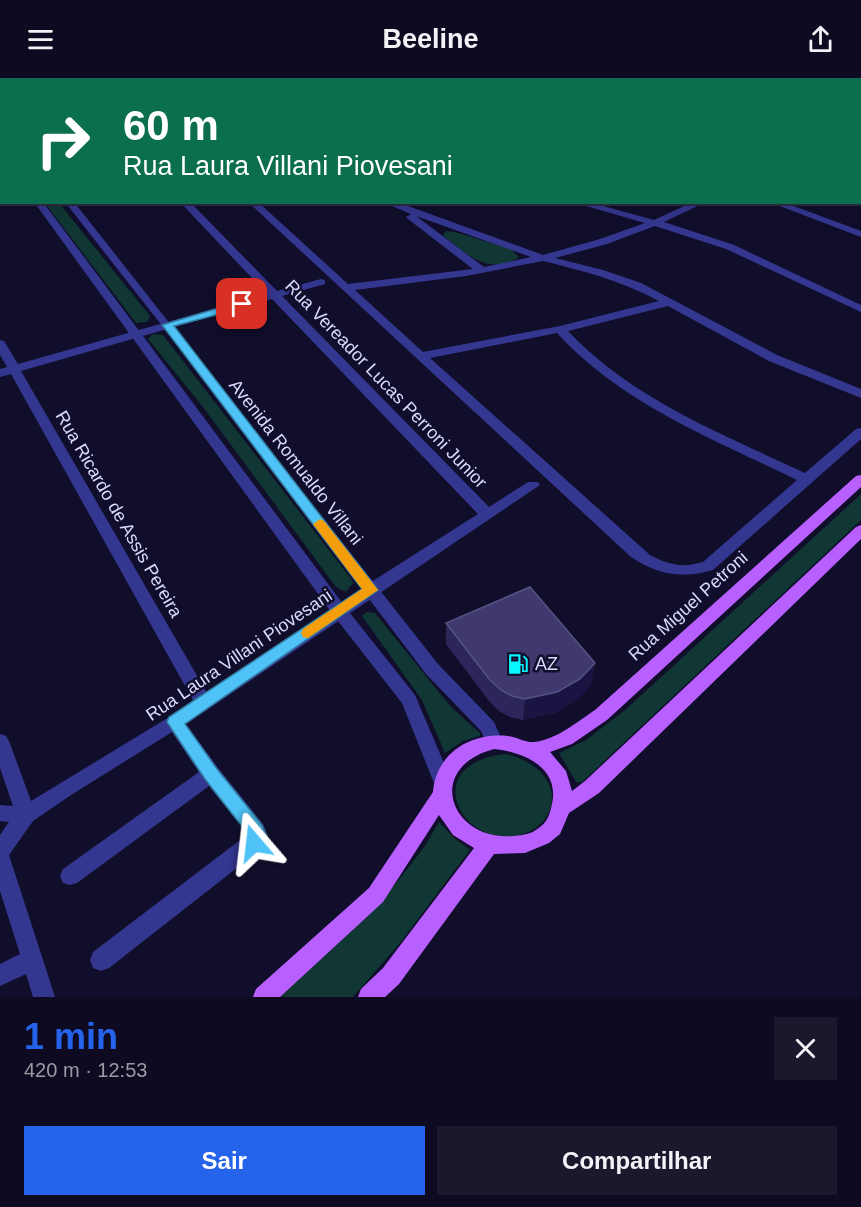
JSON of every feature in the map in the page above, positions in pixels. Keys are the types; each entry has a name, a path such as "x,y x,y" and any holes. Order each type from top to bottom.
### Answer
{"main road":[{"name":"Rua Miguel Petroni","path":"534,750 566,739 601,715 861,479"},
{"path":"442,789 454,824 472,839 488,846 510,848 536,841 553,828 564,807 592,787 861,530"},
{"path":"264,997 376,895 442,789 453,763 471,748 494,742 519,745 534,750 551,764 563,786 564,807"},
{"path":"369,997 391,976 488,846"}],"street":[{"path":"39,204 340,612 409,700 442,789"},
{"name":"Avenida Romualdo Villani","path":"71,204 167,325 432,669 488,727 494,742"},
{"name":"Rua Vereador Lucas Perroni Junior","path":"186,204 487,514"},
{"path":"254,204 636,553 663,569 677,573 708,566 861,432"},
{"path":"390,204 543,258 620,278 672,302 773,358 861,394"},
{"path":"583,204 730,247 861,309"},
{"path":"345,287 386,284 543,258 584,248 656,224 698,204"},
{"path":"779,204 861,234"},
{"path":"805,204 831,222"},
{"path":"399,208 481,270"},
{"path":"7,371 321,282"},
{"path":"419,356 560,329 672,302"},
{"path":"560,329 573,346 589,359 658,404 726,441 808,480"},
{"name":"Rua Ricardo de Assis Pereira","path":"0,344 7,371 204,704"},
{"name":"Rua Laura Villani Piovesani","path":"0,851 26,815 64,789 204,704 371,590 533,485"},
{"path":"101,960 254,843 258,836 256,830 211,774 175,722"},
{"path":"0,741 26,815 0,813"},
{"path":"70,876 211,774"},
{"path":"0,858 44,997"},
{"path":"0,975 32,960"}],"green space":[{"path":"46,204 60,204 150,316 147,322 136,323"},
{"path":"446,231 511,249 519,257 498,264 479,261 445,237 443,235"},
{"path":"153,334 163,335 352,580 353,583 346,592 336,587 203,407 148,339"},
{"path":"861,494 861,520 582,782 576,782 559,753 586,740 624,711"},
{"path":"367,612 375,613 451,707 480,733 480,736 463,741 445,753 422,700 362,616"},
{"path":"506,754 530,764 545,777 552,793 550,808 543,821 530,831 512,836 490,834 472,825 457,803 455,791 462,772 471,765 493,756"},
{"path":"439,822 454,838 470,850 400,943 353,997 280,997 379,905 425,846"}],"building":[{"name":"AZ","path":"530,587 595,663 580,679 557,692 525,699 512,696 490,680 446,623"}],"slow traffic":[{"path":"308,633 371,590 320,524"}],"place":[{"name":"AZ","path":"518,664"}],"route":[{"path":"242,304 167,325 371,590 175,722 211,774 256,830 258,836 254,843"}]}
